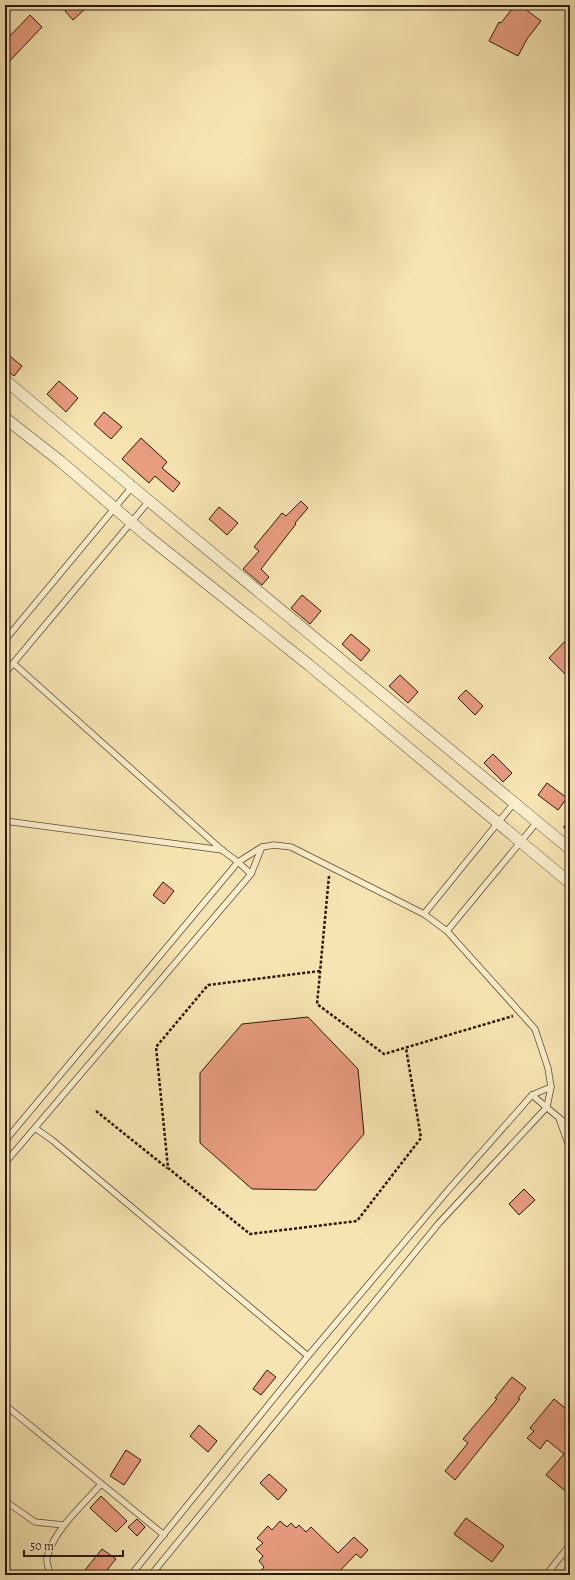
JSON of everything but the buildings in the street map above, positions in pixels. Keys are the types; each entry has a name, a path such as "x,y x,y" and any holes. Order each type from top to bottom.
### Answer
{"street":[{"path":"5,380 132,487 570,849"},
{"path":"5,418 60,461 131,522 309,665 570,883"}],"lane":[{"path":"5,640 132,487"},
{"path":"5,672 149,501"},
{"path":"13,663 222,850 251,874"},
{"path":"424,914 514,803"},
{"path":"5,821 222,850"},
{"path":"446,931 537,822"},
{"path":"5,1141 238,862 262,847 274,845 291,847 330,866 424,914 446,931 534,1029 548,1068 551,1087 547,1107 439,1223 150,1575"},
{"path":"5,1163 251,874 262,847"},
{"path":"131,1575 308,1356 450,1188 532,1095 551,1087"},
{"path":"532,1095 570,1127"},
{"path":"558,1117 570,1149"},
{"path":"35,1128 52,1140 308,1356"},
{"path":"5,1405 164,1535"},
{"path":"50,1575 47,1567 47,1555 64,1526 101,1484"},
{"path":"5,1501 35,1522 64,1526"},
{"path":"546,1575 570,1545"}],"path":[{"path":"330,866 317,1004 384,1054 521,1014"},
{"path":"168,1168 156,1047 208,985 320,971"},
{"path":"96,1111 250,1234 357,1221 421,1138 406,1048"}]}
